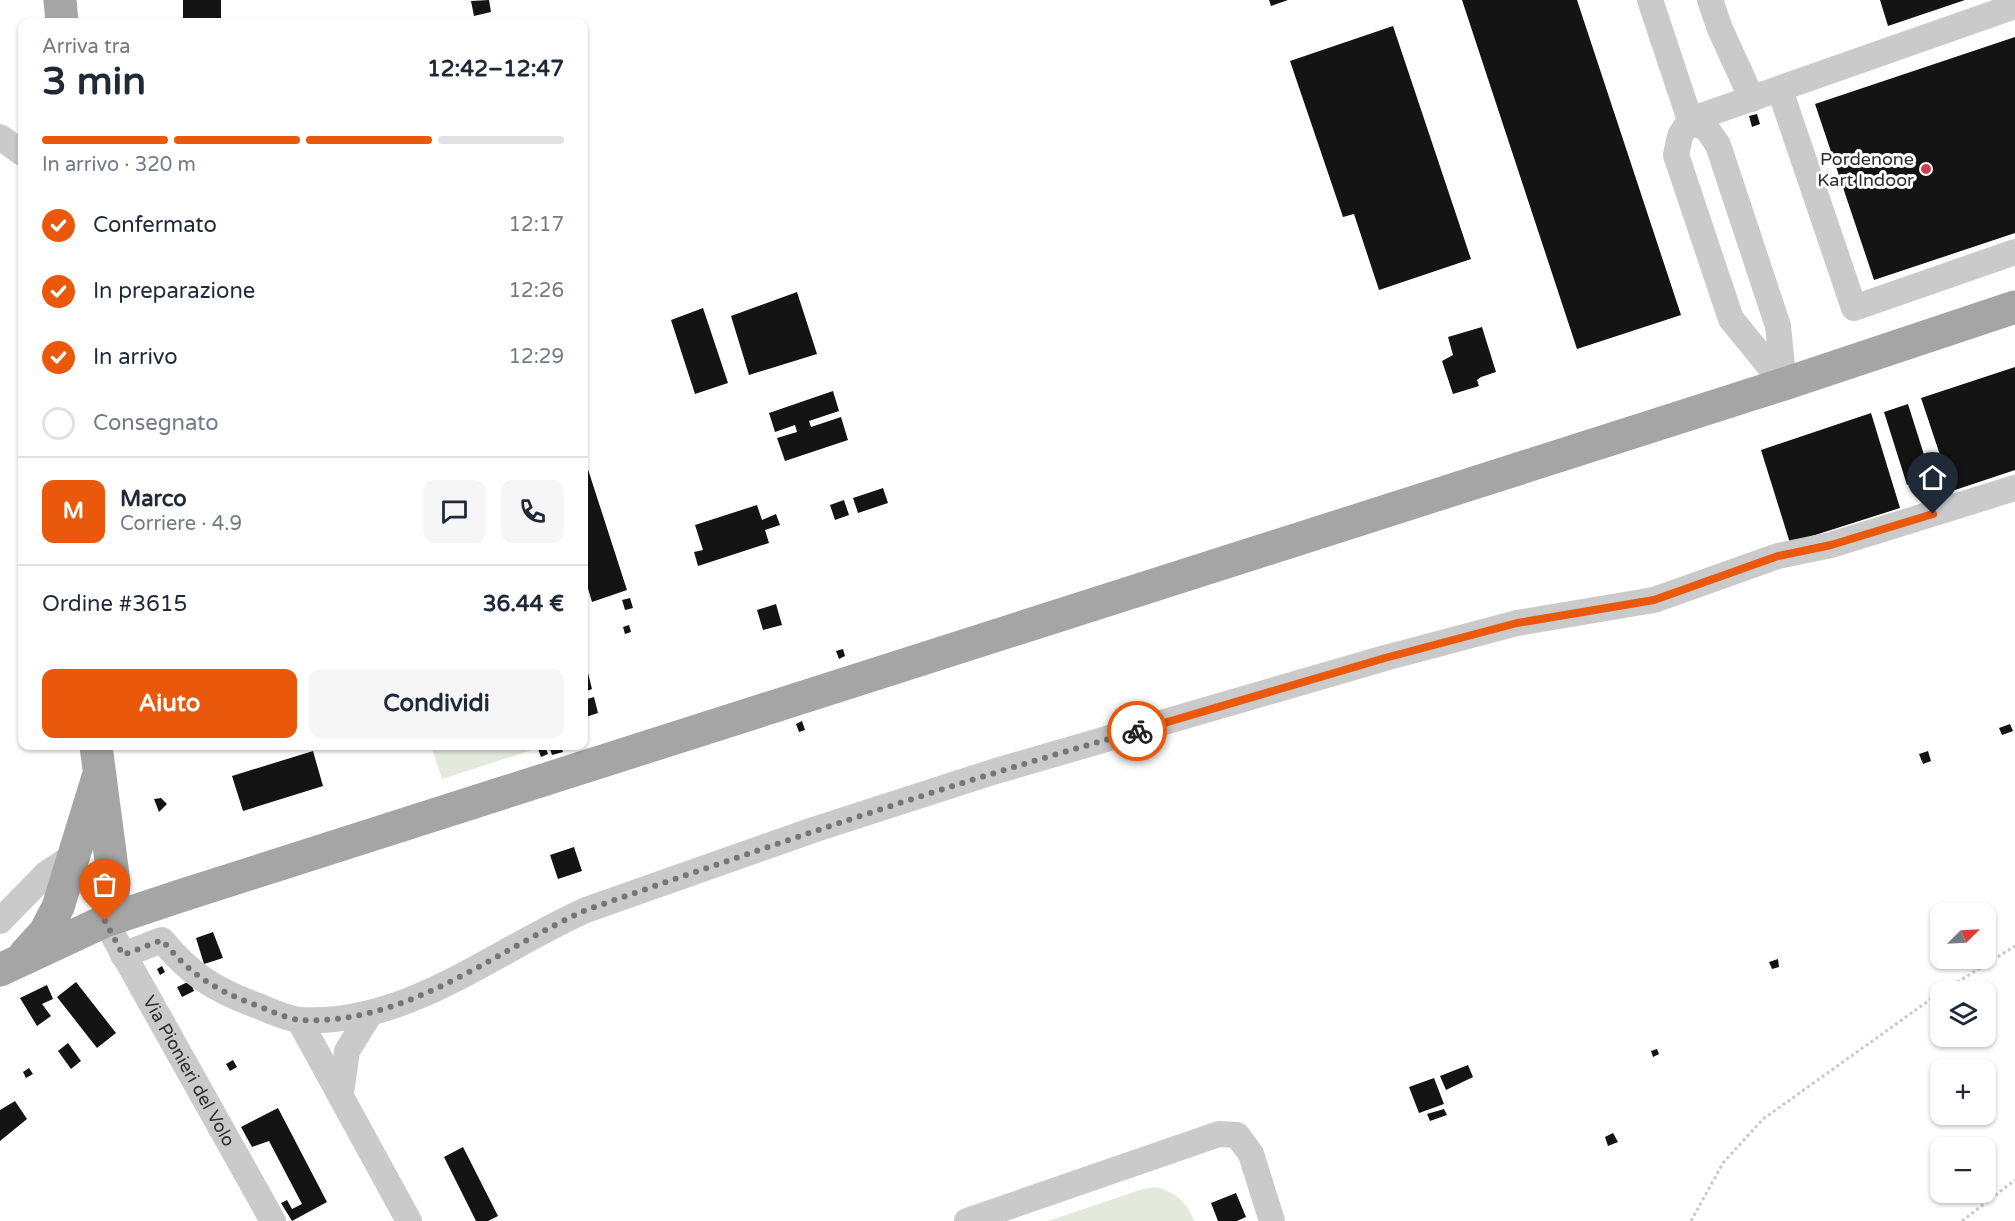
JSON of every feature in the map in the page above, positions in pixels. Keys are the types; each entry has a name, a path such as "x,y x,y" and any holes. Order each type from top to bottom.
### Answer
{"main road":[{"path":"43,0 44,18"},
{"path":"60,0 62,18"},
{"path":"11,964 105,921 1784,384 2015,307"},
{"path":"97,761 113,858 112,903 105,921"},
{"path":"11,964 45,932 57,907 97,761"},
{"path":"113,858 124,879 141,892 180,897"},
{"path":"70,864 81,902 105,921"}],"street":[{"path":"1650,0 1690,120 1707,129 1718,145 1778,326 1784,384"},
{"path":"1710,0 1743,102 1718,145"},
{"path":"1784,384 1731,319 1676,155 1680,136 1690,120 2015,6"},
{"path":"1780,90 1854,308 2015,252"},
{"path":"0,137 18,141"},
{"path":"0,137 18,150"},
{"path":"123,955 162,940 189,968 217,990 299,1020 370,1014 434,990 506,954 555,924 586,910 827,825 996,771 1385,658 1517,623 1654,600 1778,556 1831,545 2015,488"},
{"path":"0,921 46,873 70,864"},
{"name":"Via Pionieri del Volo","path":"105,921 273,1221"},
{"path":"341,1093 347,1051 370,1014"},
{"path":"299,1020 409,1221"},
{"path":"967,1221 1219,1134 1237,1135 1251,1154 1272,1221"}],"path":[{"path":"1959,981 2015,946"},
{"path":"1691,1221 1723,1163 1763,1119 1930,1000"},
{"path":"1962,1221 2015,1180"}],"shaded area":[{"path":"432,750 532,750 442,779"},
{"path":"1156,1187 1180,1199 1188,1208 1194,1221 1048,1221 1143,1189"}],"building":[{"path":"183,0 221,0 221,18 183,18"},
{"path":"489,0 491,12 474,16 471,1"},
{"path":"1269,0 1288,0 1271,6"},
{"path":"1462,0 1577,0 1681,315 1577,349"},
{"path":"1880,0 1965,0 1888,26"},
{"path":"1393,26 1471,259 1379,290 1354,214 1343,217 1290,61"},
{"name":"Pordenone Kart Indoor","path":"2015,37 2015,233 1874,280 1815,104"},
{"path":"1757,114 1760,124 1752,127 1749,116"},
{"path":"797,292 817,354 749,375 731,316"},
{"path":"703,308 728,383 695,394 671,320"},
{"path":"1482,327 1496,372 1477,380 1479,386 1453,394 1442,361 1453,355 1448,337"},
{"path":"2015,367 2015,470 1952,491 1921,398"},
{"path":"833,391 839,411 809,421 811,427 841,417 848,440 785,461 777,438 797,432 795,425 775,432 769,413"},
{"path":"1908,404 1931,477 1907,485 1884,412"},
{"path":"1871,413 1900,508 1790,543 1761,450"},
{"path":"588,469 627,590 592,602 588,588"},
{"path":"883,488 888,503 858,513 853,498"},
{"path":"844,500 849,515 835,520 830,505"},
{"path":"757,505 762,520 776,514 780,525 765,530 769,543 698,566 694,552 703,550 695,525"},
{"path":"630,598 633,608 625,610 622,600"},
{"path":"776,604 782,625 763,630 757,610"},
{"path":"629,625 631,632 625,634 623,627"},
{"path":"843,649 845,656 839,659 836,651"},
{"path":"588,673 592,689 588,690"},
{"path":"594,697 598,713 588,716 588,699"},
{"path":"802,721 805,730 799,732 796,724"},
{"path":"2010,724 2013,731 2002,735 1999,728"},
{"path":"538,750 546,750 548,754 541,757"},
{"path":"550,750 562,750 563,752 552,755"},
{"path":"313,751 323,786 243,811 232,776"},
{"path":"1928,751 1931,761 1923,764 1919,754"},
{"path":"161,798 167,804 159,812 154,799"},
{"path":"574,847 582,871 558,879 550,855"},
{"path":"213,932 223,958 204,964 196,938"},
{"path":"1778,959 1779,967 1772,969 1769,962"},
{"path":"162,966 165,972 160,975 157,969"},
{"path":"190,981 194,991 182,997 177,987"},
{"path":"76,982 116,1033 97,1048 57,997"},
{"path":"47,985 53,999 42,1004 51,1016 37,1026 20,998"},
{"path":"68,1043 81,1061 71,1069 58,1051"},
{"path":"1657,1049 1659,1054 1653,1057 1651,1051"},
{"path":"233,1060 237,1067 230,1071 226,1064"},
{"path":"1468,1065 1473,1077 1446,1090 1440,1076"},
{"path":"29,1068 33,1074 26,1078 23,1072"},
{"path":"1434,1078 1444,1104 1419,1113 1409,1087"},
{"path":"15,1101 27,1119 0,1141 0,1110"},
{"path":"278,1108 327,1202 292,1221 281,1203 287,1200 292,1209 302,1204 269,1141 252,1147 241,1127"},
{"path":"1444,1109 1447,1115 1430,1121 1427,1114"},
{"path":"1613,1133 1618,1142 1608,1146 1605,1137"},
{"path":"463,1147 498,1216 488,1221 476,1221 444,1157"},
{"path":"1236,1193 1246,1217 1237,1221 1218,1221 1211,1203"}],"way so far":[{"path":"105,921 123,955 162,940 172,953 217,990 299,1020 370,1014 434,990 506,954 555,924 586,910 816,829 996,771 1137,731"}],"place":[{"name":"Pordenone Kart Indoor","path":"1926,169"}],"route":[{"path":"1137,731 1385,658 1517,623 1654,600 1778,556 1831,545 1933,514"}]}
